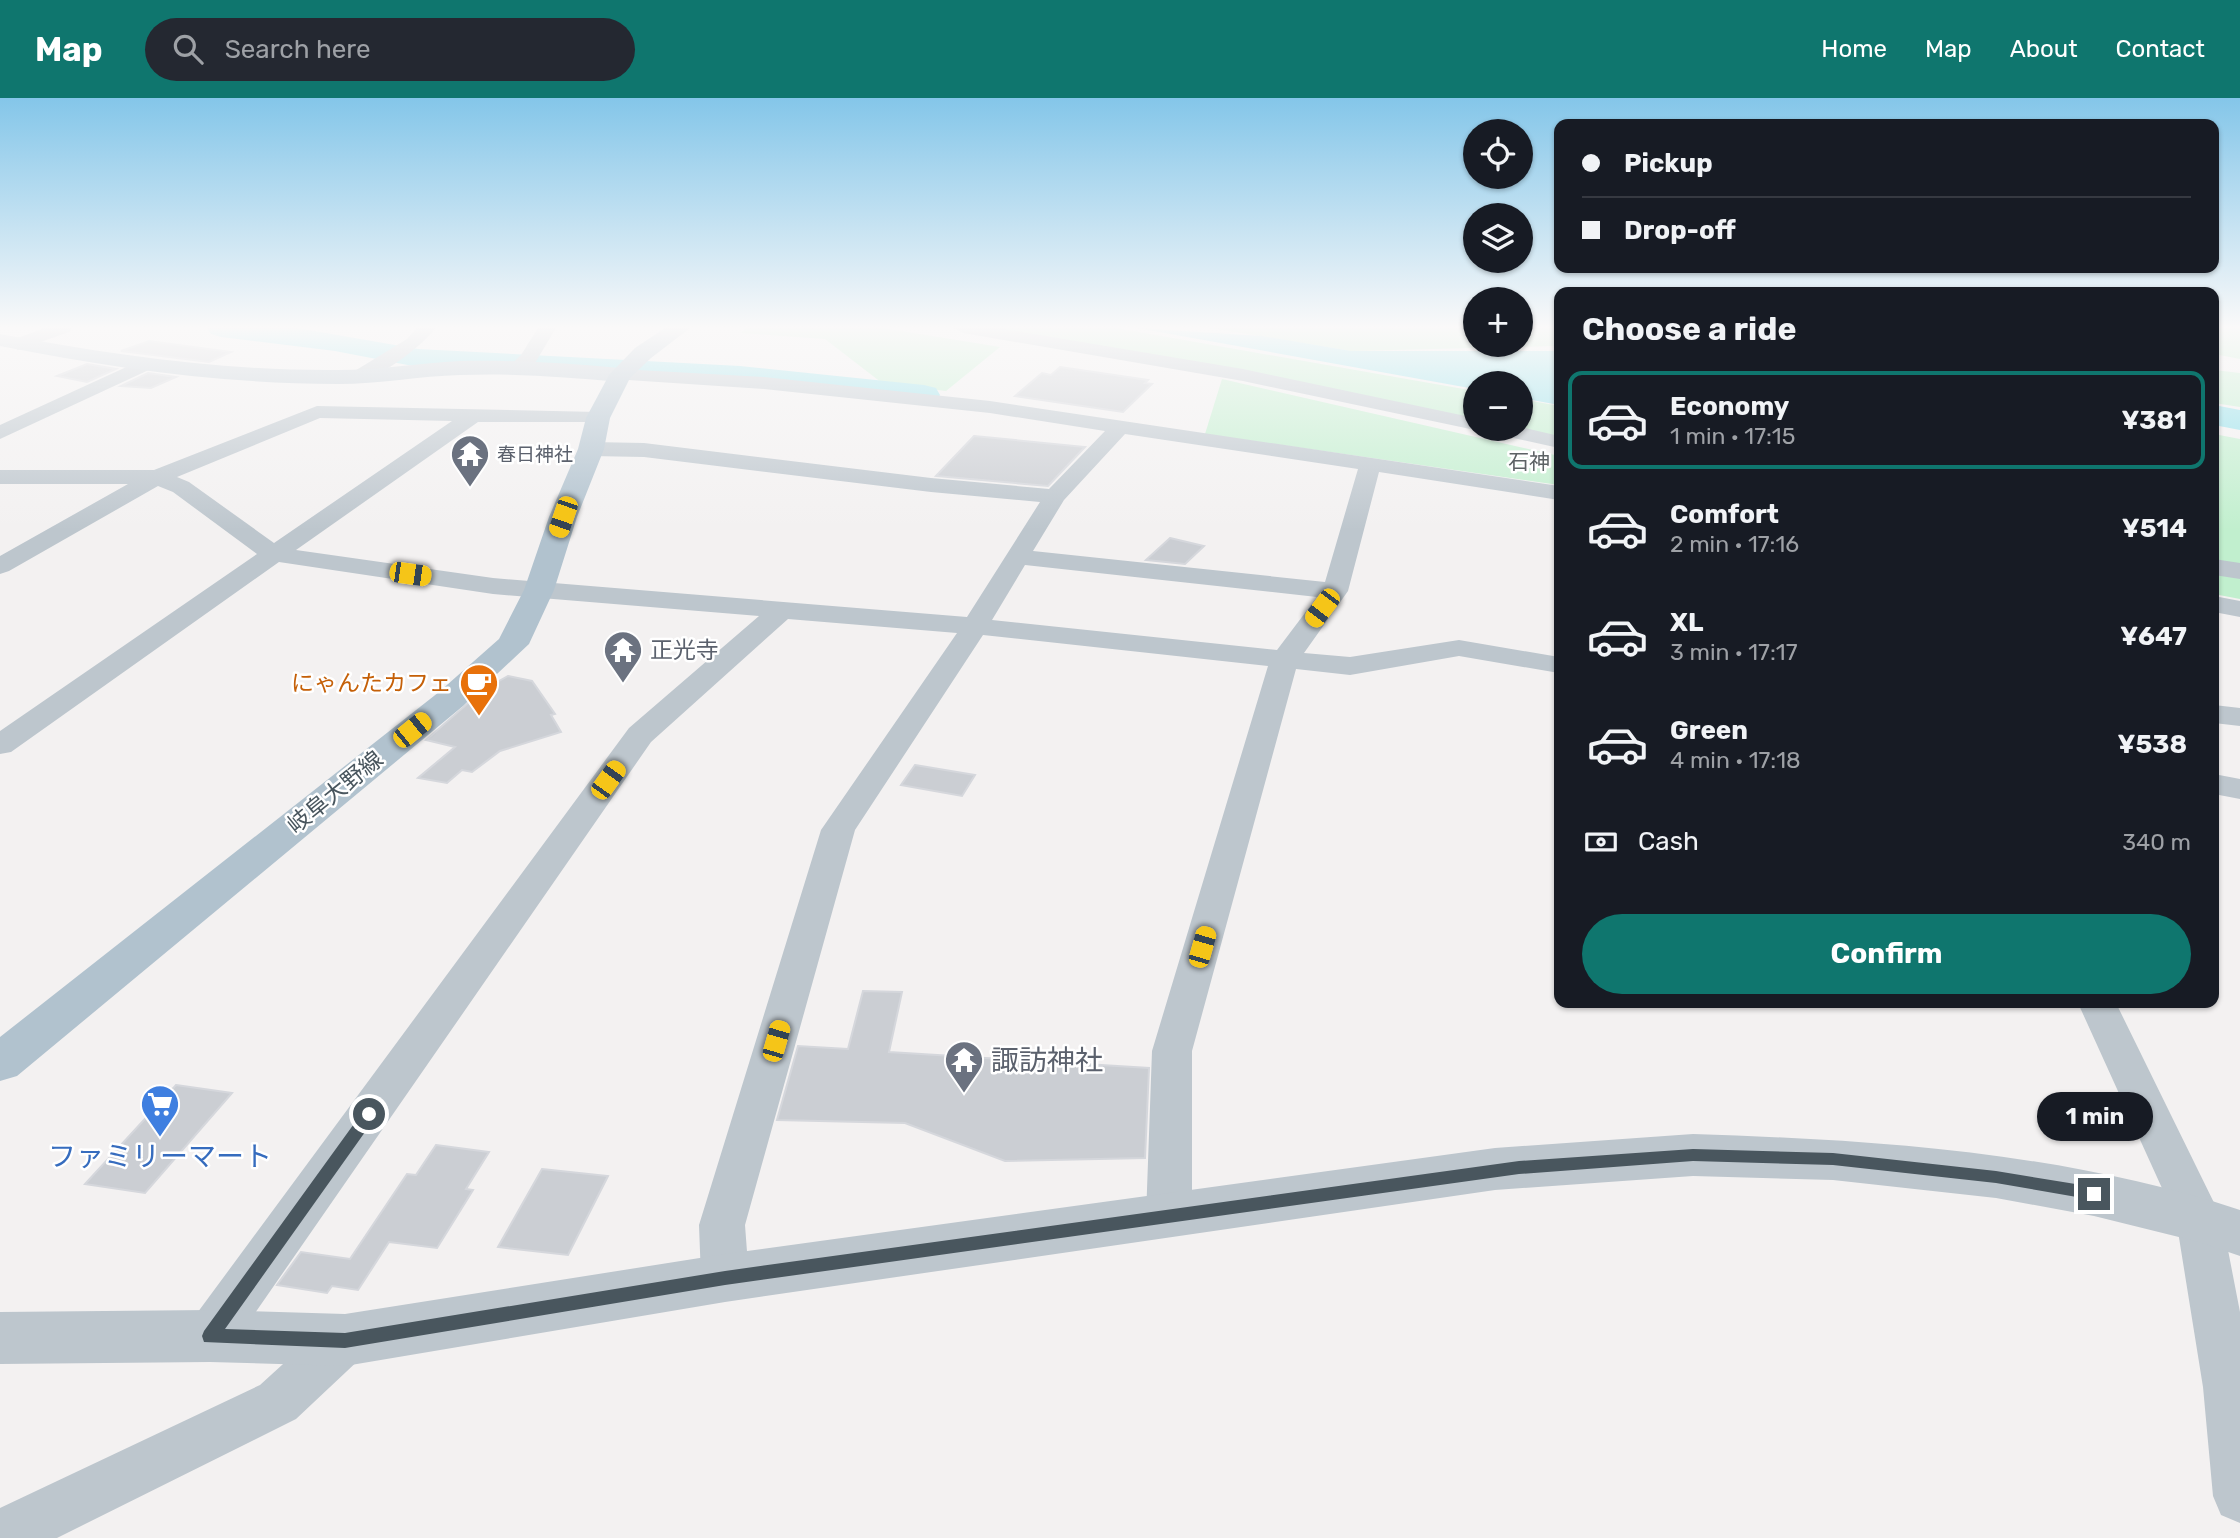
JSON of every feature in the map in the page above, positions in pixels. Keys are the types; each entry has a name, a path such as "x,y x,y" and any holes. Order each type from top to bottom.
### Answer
{"main road":[{"name":"岐阜大野線","path":"0,1063 451,699 513,643 539,590 594,433 612,395"}],"street":[{"path":"0,433 80,395"},
{"path":"317,412 312,402 319,395"},
{"path":"879,395 990,407 1554,492"},
{"path":"1339,395 1463,421"},
{"path":"0,566 157,477 317,412 474,415 594,433 644,450 931,485 1055,496"},
{"path":"0,745 474,415"},
{"path":"725,1278 722,1225 838,830 975,626 1055,496 1119,428"},
{"path":"1533,436 1554,441"},
{"path":"1169,1217 1172,1051 1284,660 1335,591 1370,465"},
{"path":"0,477 157,477 181,487 273,554 493,586 975,626 1350,666 1460,649 1554,663"},
{"path":"1017,557 1335,591"},
{"path":"2219,568 2240,571"},
{"path":"2219,605 2240,609"},
{"path":"210,1336 640,735 782,610"},
{"path":"2219,715 2240,717"},
{"path":"2219,785 2240,789"},
{"path":"2100,1008 2220,1226 2229,1387 2240,1496"},
{"path":"0,1338 210,1336 345,1340 725,1278 1495,1170 1693,1155 1833,1159 1996,1177 2094,1194 2220,1226"},
{"path":"0,1537 278,1402 345,1340"}],"green space":[{"path":"1217,395 1293,395 1463,434 1463,441 1493,441 1554,455 1554,484 1205,434"},
{"path":"1358,395 1463,395 1463,417"},
{"path":"2219,395 2240,395 2240,407 2219,404"},
{"path":"1533,401 1554,405 1554,436 1533,432"},
{"path":"2219,435 2240,439 2240,599 2219,595"}],"water":[{"path":"1533,395 1554,395 1554,404 1533,400"}],"building":[{"path":"1016,395 1140,395 1123,412"},
{"path":"974,436 1085,447 1048,486 936,476"},
{"path":"1170,538 1204,546 1185,564 1146,560"},
{"name":"にゃんたカフェ","path":"508,676 532,681 555,714 551,715 561,732 500,751 472,772 462,770 447,783 418,778 455,747 426,740 483,690"},
{"path":"915,765 975,775 962,796 901,785"},
{"name":"諏訪神社","path":"863,991 902,992 889,1052 1149,1068 1145,1158 1005,1161 905,1123 777,1120 798,1046 848,1049"},
{"name":"ファミリーマート","path":"176,1085 232,1093 145,1193 85,1184"},
{"path":"436,1145 489,1152 466,1189 473,1190 437,1248 389,1242 358,1290 332,1286 327,1293 277,1285 301,1252 350,1259 407,1174 416,1175"},
{"path":"542,1169 608,1176 568,1255 498,1247"}],"waterway":[{"path":"2219,416 2240,420"}],"place":[{"name":"春日神社","path":"470,488"},
{"name":"正光寺","path":"623,684"},
{"name":"にゃんたカフェ","path":"479,717"},
{"name":"諏訪神社","path":"964,1094"},
{"name":"ファミリーマート","path":"160,1138"}],"district":[{"name":"石神","path":"1529,461"}],"route":[{"path":"369,1114 210,1336 345,1340 725,1278 1519,1168 1693,1155 1833,1159 1996,1177 2094,1194"}]}
